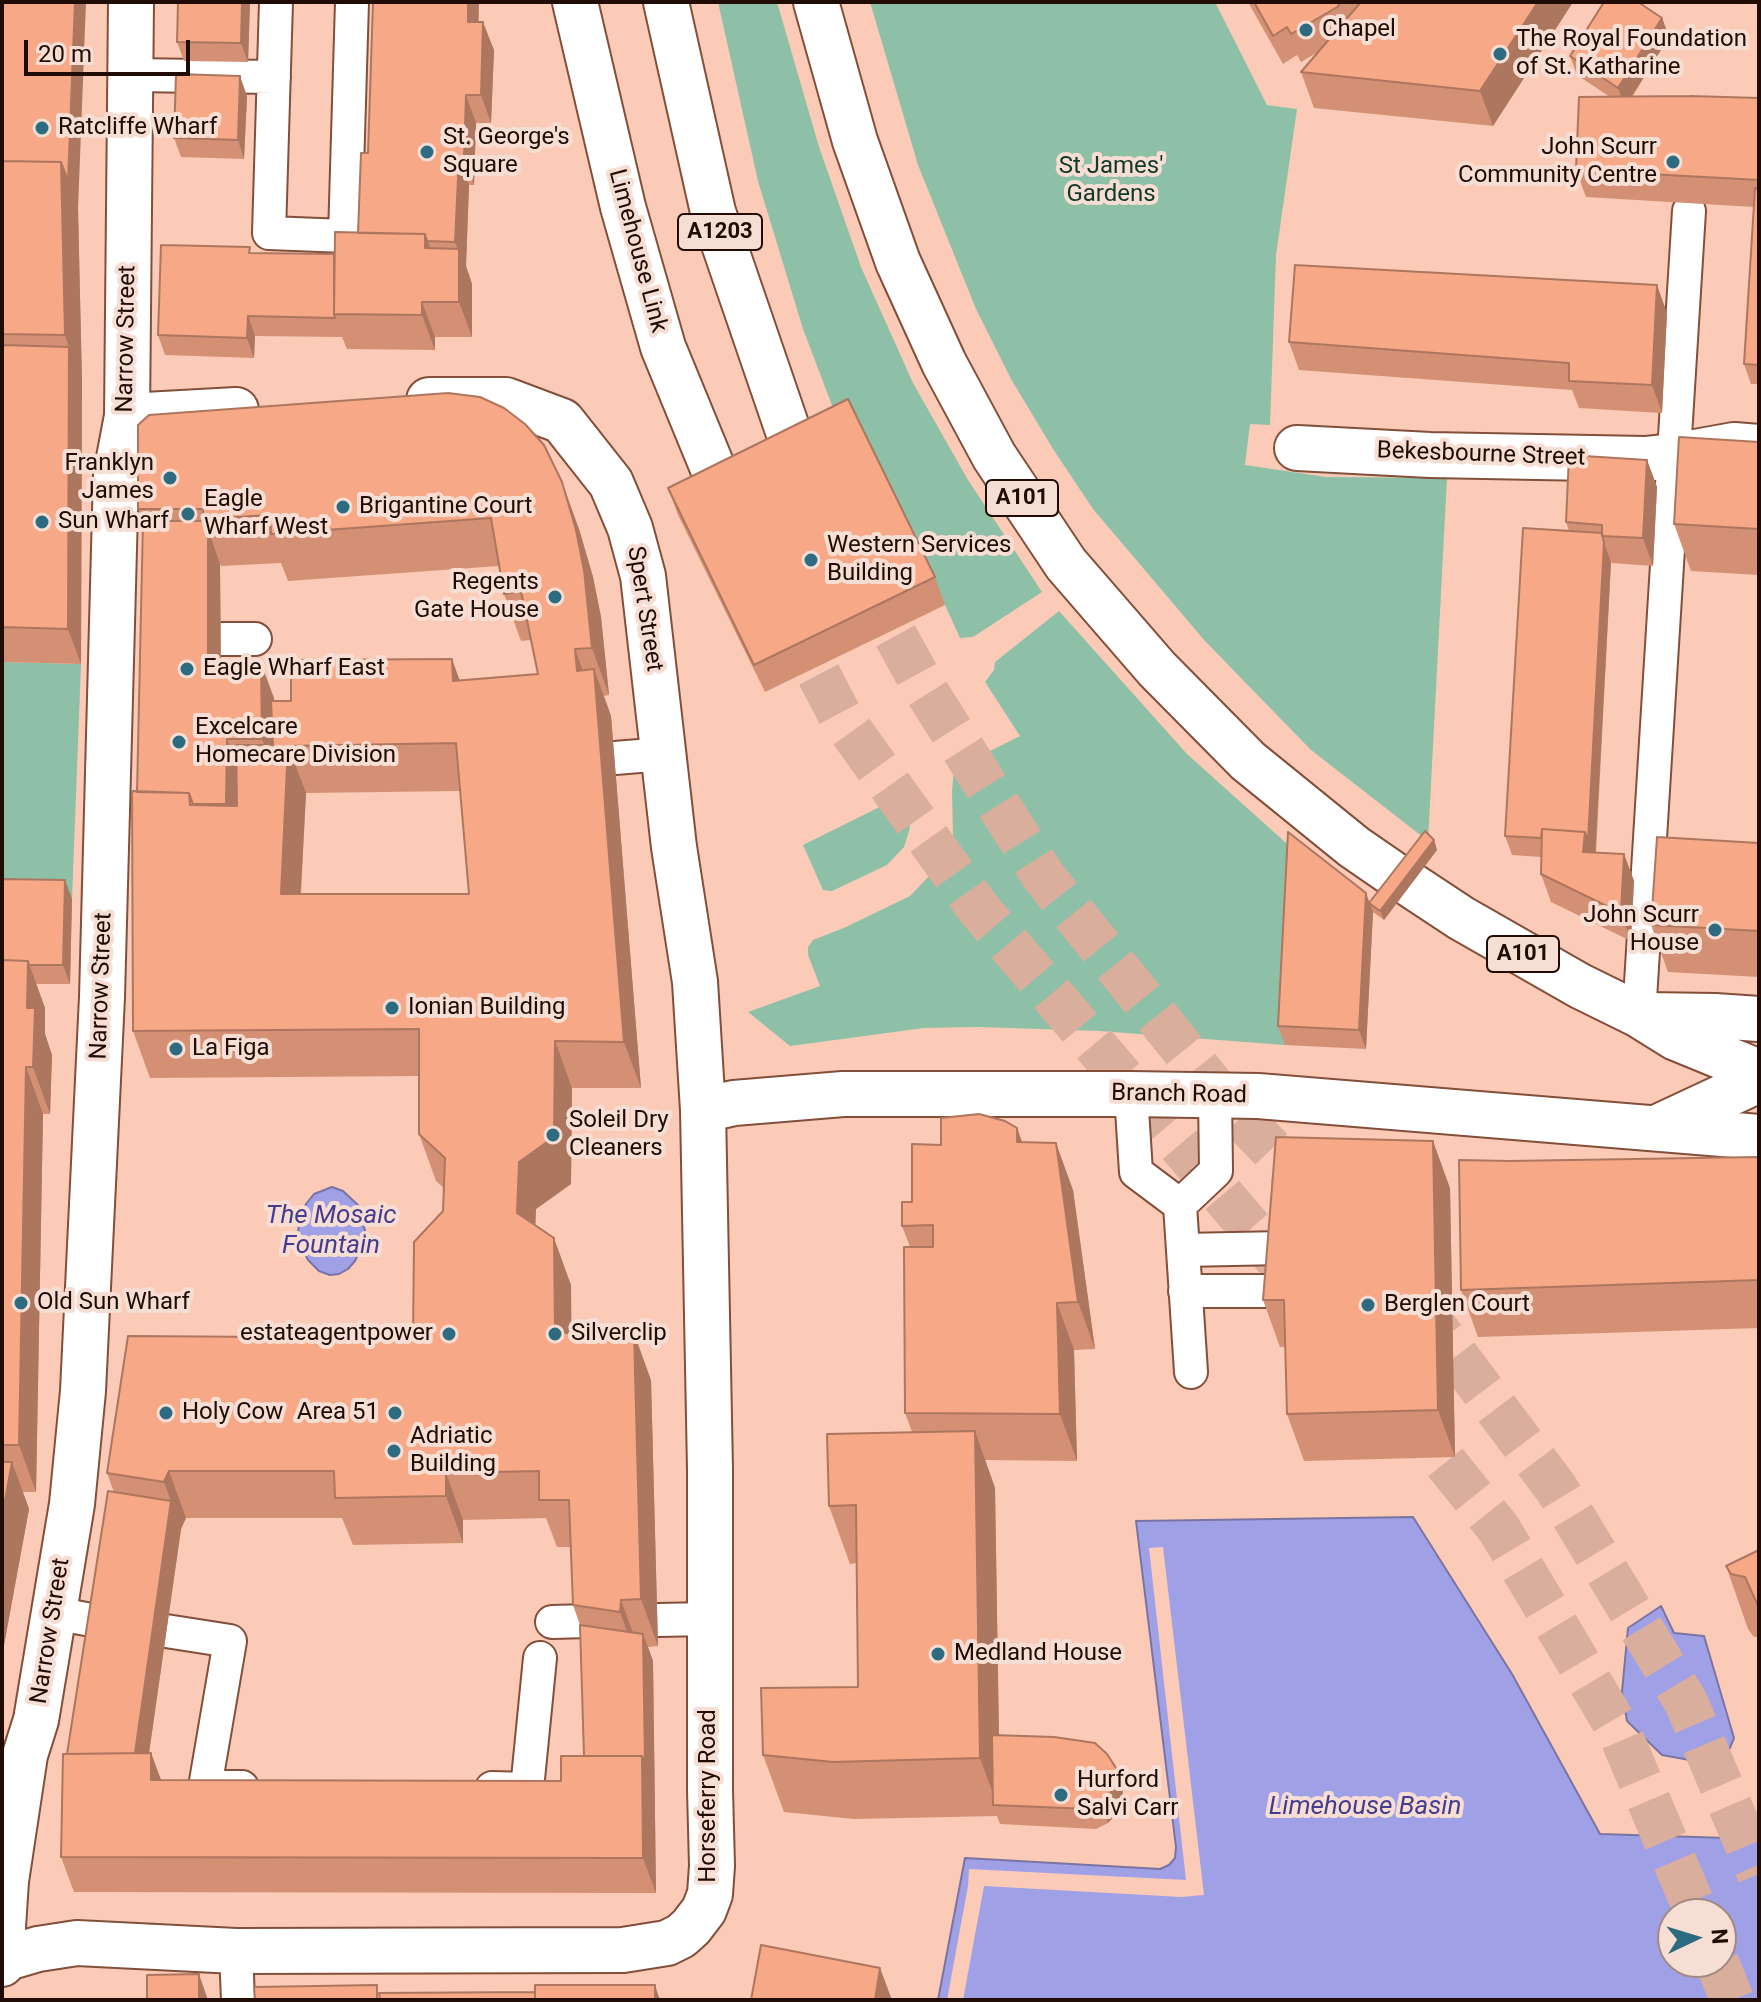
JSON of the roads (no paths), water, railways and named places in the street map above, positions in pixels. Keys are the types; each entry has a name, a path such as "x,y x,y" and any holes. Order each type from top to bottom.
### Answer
{"main road":[{"name":"Narrow Street","path":"3,1961 6,1881 25,1755 36,1720 72,1504 87,1331 104,950 125,640 116,474 127,416 131,2"},
{"name":"Limehouse Link","path":"575,2 623,207 663,347 723,493"},
{"name":"A1203","path":"666,2 713,212 797,457"},
{"name":"A101","path":"816,2 855,141 898,262 944,363 994,456 1066,564 1157,669 1248,761 1354,847 1487,934 1580,986 1639,1015 1676,1038 1759,1072"},
{"name":"Spert Street","path":"396,402 506,400 536,411 562,421 611,483 630,528 643,576 674,847 695,982 703,1110"},
{"path":"127,416 270,408"},
{"name":"Bekesbourne Street","path":"1297,448 1430,455 1645,459 1734,445 1759,447"},
{"name":"A101","path":"1639,1015 1759,1019"},
{"name":"Branch Road","path":"1654,1129 1759,1080"},
{"name":"Branch Road","path":"703,1110 734,1103 843,1094 1258,1096 1759,1137"},
{"name":"Horseferry Road","path":"3,1961 38,1949 77,1943 236,1951 623,1950 667,1943 691,1927 704,1910 711,1880 710,1424 703,1110"}],"lane":[{"path":"276,2 269,233 345,236 352,2"},
{"path":"131,75 274,77"},
{"path":"1639,1015 1689,211"},
{"path":"221,639 255,639"},
{"path":"615,758 664,754"},
{"path":"1131,1094 1136,1172 1180,1205 1191,1372"},
{"path":"1180,1205 1216,1171 1215,1095"},
{"path":"1183,1250 1283,1248"},
{"path":"1185,1291 1281,1291"},
{"path":"54,1613 102,1622"},
{"path":"657,1620 710,1619"},
{"path":"552,1622 588,1621"},
{"path":"166,1631 230,1641 205,1787 267,1787"},
{"path":"466,1788 527,1789 540,1658"},
{"path":"236,1951 238,2000"}],"water":[{"name":"The Mosaic Fountain","path":"332,1187 343,1191 359,1206 365,1231 355,1261 348,1269 330,1275 319,1271 308,1260 298,1231 306,1204 314,1194"},
{"name":"Limehouse Basin","path":"1413,1517 1512,1674 1600,1834 1759,1839 1759,2000 938,2000 965,1858 1160,1869 1175,1858 1136,1521"},
{"path":"1661,1606 1674,1633 1704,1636 1734,1738 1729,1750 1706,1763 1662,1755 1627,1721 1622,1692 1628,1628"}],"tunnel":[{"path":"864,578 923,686 1044,877 1224,1100 1315,1195"},
{"path":"788,616 841,717 978,908 1293,1278"},
{"path":"1417,1303 1556,1488 1686,1702 1759,1874"},
{"path":"1404,1411 1499,1529 1618,1729 1690,1898"},
{"path":"1723,1978 1732,2000"}],"place":[{"name":"Chapel","path":"1306,30"},
{"name":"The Royal Foundation of St. Katharine","path":"1500,54"},
{"name":"Ratcliffe Wharf","path":"42,128"},
{"name":"St. George's Square","path":"427,152"},
{"name":"John Scurr Community Centre","path":"1673,162"},
{"name":"Franklyn James","path":"170,478"},
{"name":"Brigantine Court","path":"343,507"},
{"name":"Eagle Wharf West","path":"188,514"},
{"name":"Sun Wharf","path":"42,522"},
{"name":"Western Services Building","path":"811,560"},
{"name":"Regents Gate House","path":"555,597"},
{"name":"Eagle Wharf East","path":"187,669"},
{"name":"Excelcare Homecare Division","path":"179,742"},
{"name":"John Scurr House","path":"1715,930"},
{"name":"Ionian Building","path":"392,1008"},
{"name":"La Figa","path":"176,1049"},
{"name":"Soleil Dry Cleaners","path":"553,1135"},
{"name":"Old Sun Wharf","path":"21,1303"},
{"name":"Berglen Court","path":"1368,1305"},
{"name":"estateagentpower","path":"449,1334"},
{"name":"Silverclip","path":"555,1334"},
{"name":"Holy Cow","path":"166,1413"},
{"name":"Area 51","path":"395,1413"},
{"name":"Adriatic Building","path":"394,1451"},
{"name":"Medland House","path":"938,1654"},
{"name":"Hurford Salvi Carr","path":"1061,1795"}],"park label":[{"name":"St James' Gardens","path":"1111,181"}]}
